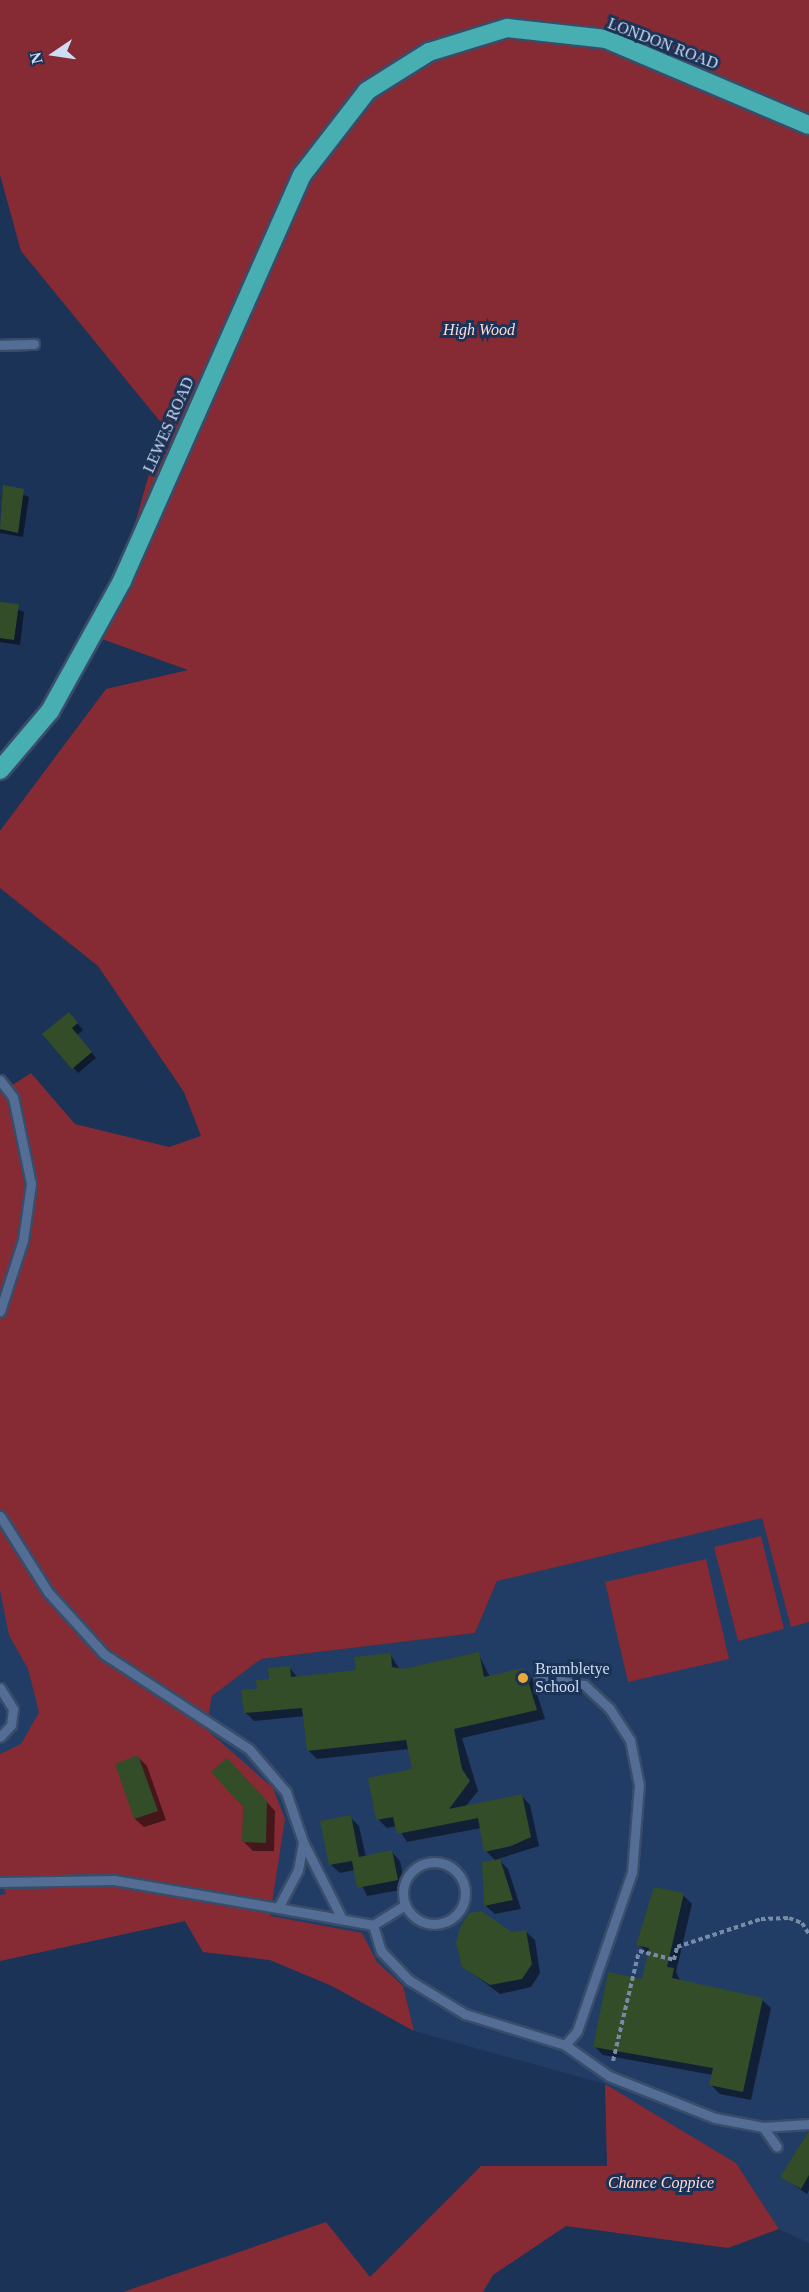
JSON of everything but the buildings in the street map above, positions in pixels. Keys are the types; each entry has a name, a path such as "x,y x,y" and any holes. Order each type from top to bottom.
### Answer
{"highway":[{"name":"LONDON ROAD","path":"367,92 429,52 507,28 606,39 809,125"},
{"name":"LEWES ROAD","path":"0,770 50,711 122,581 302,175 367,92"}],"lane":[{"path":"0,345 34,344"},
{"path":"0,1080 13,1097 31,1184 23,1240 0,1311"},
{"path":"0,1516 48,1592 104,1654 249,1749 286,1792 303,1842 342,1919"},
{"path":"540,1677 584,1685 609,1708 630,1740 639,1785 632,1872 585,2018 565,2045"},
{"path":"0,1688 13,1709 11,1725 0,1737"},
{"path":"278,1908 298,1870 303,1842"},
{"path":"441,1863 462,1881 464,1900 445,1922 418,1920 405,1905 403,1886 422,1864 441,1863"},
{"path":"0,1882 115,1880 373,1925 405,1905"},
{"path":"373,1925 381,1951 409,1980 465,2014 565,2045 609,2076 715,2118 763,2127 809,2124"},
{"path":"763,2127 777,2147"}],"path":[{"path":"609,2076 639,1951 674,1960 677,1947 761,1919 789,1918 802,1923 809,1934"}],"shaded area":[{"name":"Brambletye School","path":"809,1092 809,2243 779,2229 736,2163 605,2084 414,2031 332,1986 270,1960 203,1952 185,1921 0,1961 0,1451 212,1696 260,1659 475,1633 497,1581"}],"green space":[{"name":"High Wood","path":"0,0 809,0 809,1622 791,1627 762,1518 497,1581 475,1633 261,1659 212,1696 206,1729 273,1788 285,1819 270,1916 362,1933 377,1962 403,1986 414,2031 332,1986 270,1960 203,1952 185,1921 0,1961 0,1895 6,1894 0,1880 0,1754 21,1744 39,1712 28,1669 9,1635 0,1590 0,1093 31,1073 75,1124 169,1147 201,1136 184,1092 98,966 0,888 0,831 106,689 188,670 102,639 163,425 21,251 0,175"},
{"path":"761,1536 784,1629 738,1641 714,1547"},
{"path":"706,1559 729,1659 628,1682 605,1582"},
{"name":"Chance Coppice","path":"605,2084 736,2163 779,2229 728,2248 566,2226 493,2275 483,2292 123,2292 326,2222 370,2277 481,2166 607,2166"}],"place":[{"name":"Brambletye School","path":"523,1678"}]}
